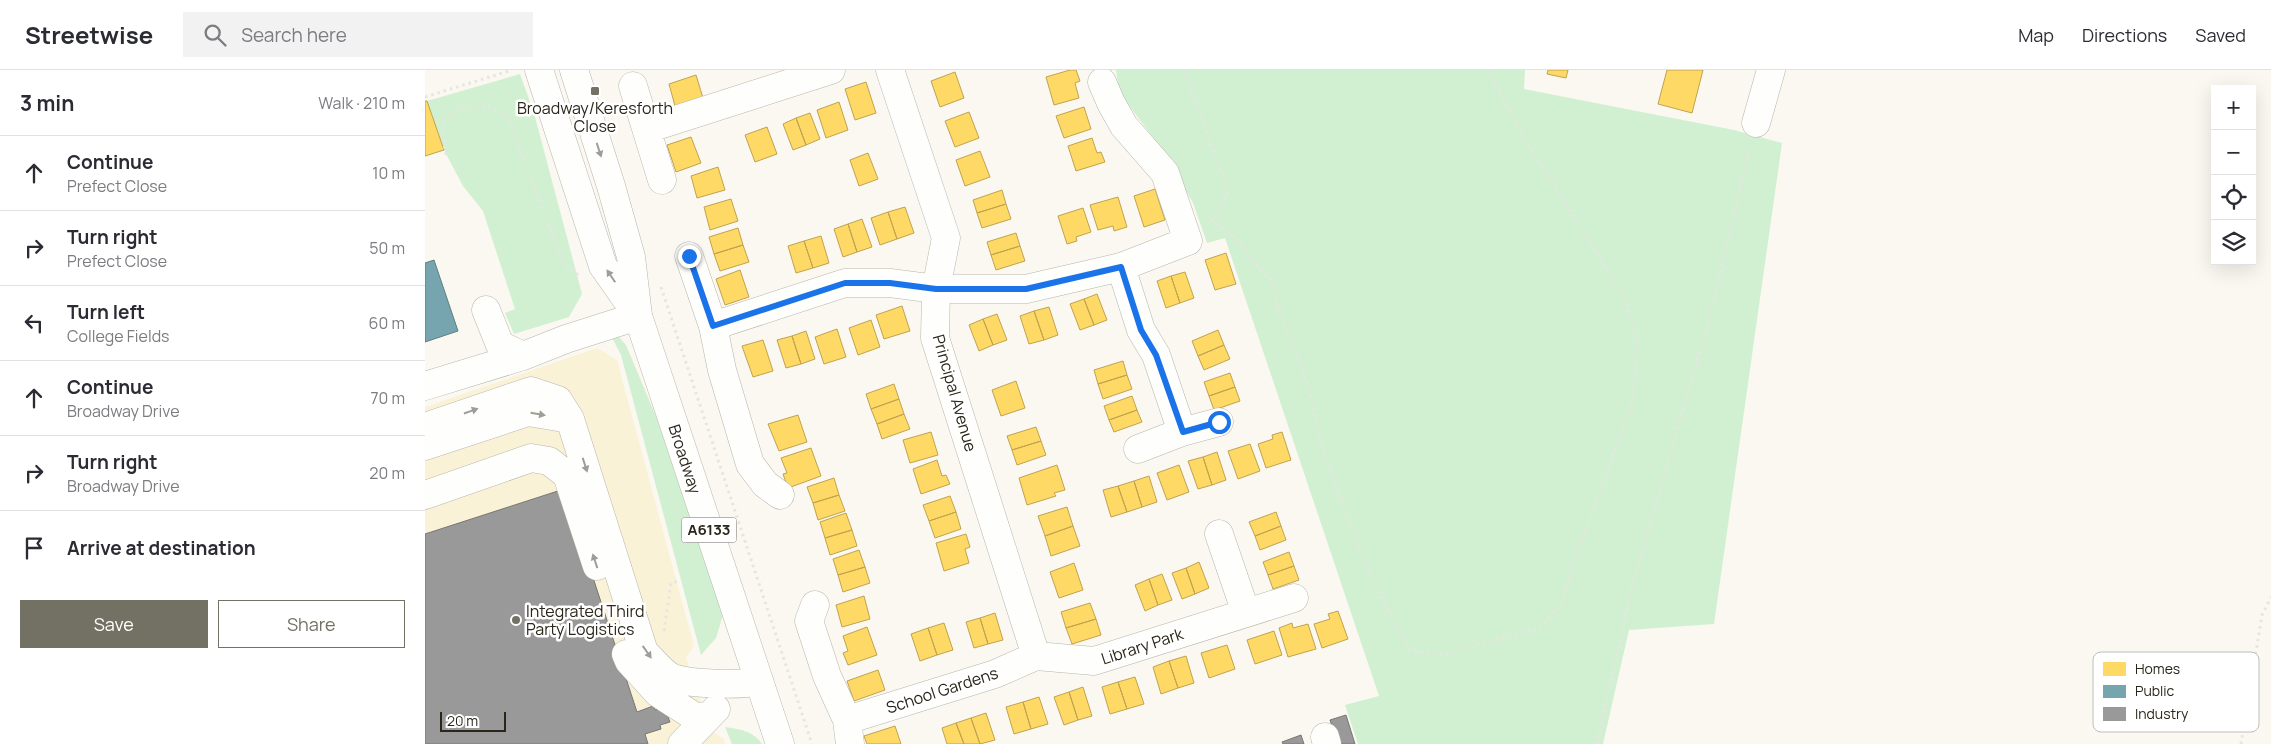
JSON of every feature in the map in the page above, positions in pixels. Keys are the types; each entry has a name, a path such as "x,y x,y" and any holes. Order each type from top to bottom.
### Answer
{"main road":[{"name":"Broadway","path":"539,70 603,266 638,316"},
{"name":"Broadway","path":"574,70 611,186 631,257 638,316 754,682 780,744"},
{"path":"647,129 831,70"},
{"name":"Principal Avenue","path":"890,70 947,238 936,289 935,338 1036,656"},
{"path":"1756,123 1771,70"},
{"path":"713,326 845,283 890,283 936,289 1026,289 1121,267 1188,241 1165,173 1124,126 1102,82"},
{"path":"633,86 647,129 657,169 662,180"},
{"path":"689,256 713,326 722,370 750,464 765,484 780,495"},
{"path":"1121,267 1141,330 1156,355 1183,432"},
{"path":"486,310 501,345 523,356"},
{"path":"425,386 523,356 566,339 638,316"},
{"path":"425,427 531,391 557,400 570,419 644,652 672,677 704,682 754,682"},
{"path":"425,446 528,412 570,419"},
{"path":"1138,450 1183,432 1219,422"},
{"path":"425,495 531,458 549,461 567,475 629,661 658,693 695,717 709,716"},
{"path":"1219,534 1246,613"},
{"name":"Library Park","path":"1036,656 1094,661 1294,598"},
{"name":"School Gardens","path":"815,606 809,621 827,676 849,732 1036,656"},
{"path":"682,744 709,716 754,682"}],"path":[{"path":"425,97 512,70"},
{"path":"1184,70 1228,190 1219,212 1188,241"},
{"path":"1211,219 1241,243 1252,261 1271,280 1278,306 1309,389 1322,448 1368,572 1410,650 1443,656 1479,644 1539,629 1563,601 1575,555 1632,404 1638,343 1624,297 1519,129 1488,70"},
{"path":"446,155 442,133 444,120 461,107 488,106 508,117 564,264 577,274 603,266"},
{"path":"1597,744 1631,590 1708,323 1756,123"},
{"path":"659,279 813,744"},
{"path":"2256,652 2262,615 2271,597"}],"shaded area":[{"path":"597,348 617,360 694,646 686,658 711,731 723,738 725,744 425,744 425,407"}],"green space":[{"path":"1116,70 1525,70 1524,89 1734,130 1782,143 1714,624 1629,630 1603,744 1358,744 1345,705 1379,696 1225,238 1207,243 1193,203 1164,152 1119,92"},
{"path":"520,74 534,113 582,294 569,317 514,334 505,313 515,309 483,211 463,186 444,150 427,101"},
{"path":"611,336 619,337 626,345 657,419 723,615 716,638 701,655 621,355"},
{"path":"725,727 750,733 762,744 732,744"}],"building: Homes":[{"path":"1076,70 1080,81 1075,83 1079,98 1054,105 1046,77"},
{"path":"1548,70 1568,70 1566,78 1547,74"},
{"path":"1667,70 1703,70 1692,113 1658,104"},
{"path":"955,72 964,98 940,107 931,81"},
{"path":"696,75 703,98 675,106 669,84"},
{"path":"866,82 876,113 855,120 845,89"},
{"path":"425,101 427,101 444,150 425,156"},
{"path":"839,102 848,130 826,138 817,110"},
{"path":"1084,107 1091,129 1064,138 1056,116"},
{"path":"969,112 979,138 955,147 945,121"},
{"path":"810,113 820,139 806,145 796,118"},
{"path":"796,118 806,145 793,150 783,124"},
{"path":"767,127 777,154 755,162 745,135"},
{"path":"691,137 701,163 676,172 667,145"},
{"path":"1092,138 1097,153 1101,152 1105,162 1076,171 1068,146"},
{"path":"980,151 990,177 965,186 956,160"},
{"path":"868,153 878,179 859,186 850,160"},
{"path":"718,167 725,190 697,198 691,176"},
{"path":"1155,189 1165,220 1144,227 1134,196"},
{"path":"1002,190 1006,204 977,213 973,200"},
{"path":"1118,197 1127,227 1114,231 1113,226 1098,230 1090,205"},
{"path":"731,199 738,221 710,230 704,207"},
{"path":"1006,204 1011,219 982,228 977,213"},
{"path":"905,207 914,233 897,239 888,212"},
{"path":"1083,208 1091,232 1076,237 1077,241 1067,244 1058,216"},
{"path":"888,212 897,239 880,245 871,218"},
{"path":"862,219 872,247 857,252 848,224"},
{"path":"848,224 857,252 843,257 834,229"},
{"path":"738,228 743,245 714,254 709,237"},
{"path":"1016,233 1020,246 991,255 987,242"},
{"path":"821,236 829,263 813,268 804,241"},
{"path":"804,241 813,268 796,273 788,246"},
{"path":"743,245 749,262 720,271 714,254"},
{"path":"1020,246 1025,261 996,270 991,255"},
{"path":"1226,253 1236,284 1215,290 1205,260"},
{"path":"740,270 749,297 725,305 716,279"},
{"path":"1185,272 1194,298 1180,303 1171,276"},
{"path":"1171,276 1180,303 1166,308 1157,281"},
{"path":"1097,294 1107,320 1094,325 1084,299"},
{"path":"1084,299 1094,325 1080,330 1070,304"},
{"path":"902,306 910,331 884,339 876,315"},
{"path":"1049,307 1058,335 1044,340 1034,311"},
{"path":"1034,311 1044,340 1029,344 1020,316"},
{"path":"997,314 1007,340 993,345 983,319"},
{"path":"983,319 993,345 979,351 969,325"},
{"path":"871,320 880,347 858,355 849,328"},
{"path":"837,329 846,357 824,364 815,337"},
{"path":"1218,330 1224,345 1198,356 1192,341"},
{"path":"806,331 815,359 801,364 792,336"},
{"path":"792,336 801,364 786,368 777,340"},
{"path":"763,340 773,371 753,377 742,346"},
{"path":"1224,345 1230,359 1204,370 1198,356"},
{"path":"1123,361 1127,375 1098,384 1094,370"},
{"path":"1230,373 1235,387 1209,396 1204,382"},
{"path":"1127,375 1132,389 1103,399 1098,384"},
{"path":"1016,381 1025,408 1001,416 992,390"},
{"path":"894,384 899,399 871,409 866,394"},
{"path":"1235,387 1240,401 1214,410 1209,396"},
{"path":"1132,396 1137,410 1109,420 1104,406"},
{"path":"899,399 904,414 877,424 871,409"},
{"path":"1137,410 1142,422 1114,432 1109,420"},
{"path":"904,414 910,429 882,439 877,424"},
{"path":"798,415 807,442 779,451 768,424"},
{"path":"1036,427 1041,441 1012,450 1007,436"},
{"path":"931,432 938,455 910,463 903,440"},
{"path":"1282,432 1291,460 1266,468 1258,444 1273,439 1272,435"},
{"path":"1041,441 1046,455 1017,465 1012,450"},
{"path":"1250,444 1260,471 1238,479 1228,451"},
{"path":"811,448 821,476 788,488 783,474 787,473 781,458"},
{"path":"1217,452 1226,480 1212,485 1203,457"},
{"path":"1203,457 1212,485 1198,489 1188,461"},
{"path":"937,460 942,476 946,475 950,484 921,494 913,469"},
{"path":"1057,465 1065,490 1054,493 1056,496 1027,505 1019,478"},
{"path":"1179,465 1189,492 1167,500 1157,473"},
{"path":"1149,476 1157,502 1142,507 1134,481"},
{"path":"834,478 839,495 813,503 807,487"},
{"path":"1134,481 1142,507 1127,512 1118,486"},
{"path":"1118,486 1127,512 1111,517 1103,490"},
{"path":"839,495 845,511 818,520 813,503"},
{"path":"950,496 956,512 929,521 923,505"},
{"path":"1067,507 1073,526 1045,536 1038,516"},
{"path":"956,512 961,529 935,538 929,521"},
{"path":"1276,512 1281,526 1255,536 1249,522"},
{"path":"846,513 852,530 825,538 820,522"},
{"path":"1073,526 1080,546 1051,556 1045,536"},
{"path":"1281,526 1286,540 1260,550 1255,536"},
{"path":"852,530 857,546 830,555 825,538"},
{"path":"966,534 970,547 965,549 969,563 944,571 936,543"},
{"path":"859,550 865,567 838,575 833,559"},
{"path":"1289,552 1294,566 1268,575 1263,562"},
{"path":"1199,562 1209,588 1195,594 1186,568"},
{"path":"1074,563 1083,590 1059,598 1050,572"},
{"path":"1294,566 1299,580 1273,589 1268,575"},
{"path":"865,567 870,583 843,592 838,575"},
{"path":"1186,568 1195,594 1182,599 1172,573"},
{"path":"1162,574 1172,600 1158,605 1149,579"},
{"path":"1149,579 1158,605 1145,611 1135,585"},
{"path":"864,596 870,619 842,627 836,605"},
{"path":"1090,603 1096,619 1066,628 1061,612"},
{"path":"1338,611 1348,639 1322,648 1314,624 1330,619 1328,614"},
{"path":"995,613 1003,640 988,644 980,618"},
{"path":"980,618 988,644 974,648 966,622"},
{"path":"1096,619 1101,635 1072,644 1066,628"},
{"path":"944,623 953,650 937,655 928,628"},
{"path":"1292,623 1293,628 1308,624 1316,649 1288,657 1279,628"},
{"path":"867,627 877,655 848,665 843,653 848,651 843,636"},
{"path":"928,628 937,655 920,661 911,634"},
{"path":"1274,631 1282,655 1255,664 1247,640"},
{"path":"1227,645 1235,669 1209,678 1201,653"},
{"path":"1186,656 1194,683 1178,688 1169,661"},
{"path":"1169,661 1178,688 1161,694 1153,667"},
{"path":"878,670 885,690 854,701 847,681"},
{"path":"1135,677 1144,704 1127,709 1118,682"},
{"path":"1118,682 1127,709 1110,714 1102,687"},
{"path":"1083,687 1092,716 1078,720 1069,692"},
{"path":"1069,692 1078,720 1064,725 1054,697"},
{"path":"1039,697 1048,724 1031,729 1023,702"},
{"path":"1023,702 1031,729 1014,734 1006,707"},
{"path":"986,713 995,740 980,744 971,718"},
{"path":"971,718 980,744 964,744 956,723"},
{"path":"956,723 964,744 947,744 942,728"},
{"path":"895,726 901,744 867,744 864,736"}],"building: Public":[{"path":"434,260 458,331 425,342 425,263"}],"building: Industry":[{"name":"Integrated Third Party Logistics","path":"564,489 637,712 653,706 655,710 664,707 670,722 660,725 661,729 645,734 648,744 425,744 425,534"},
{"path":"1346,715 1355,744 1338,744 1330,720"},
{"path":"1301,735 1304,744 1283,744 1282,742"}],"place":[{"name":"Broadway/Keresforth Close","path":"595,91"},
{"name":"Integrated Third Party Logistics","path":"516,620"}],"route":[{"path":"689,256 713,326 845,283 890,283 936,289 1026,289 1121,267 1141,330 1156,355 1183,432 1219,422"}]}
